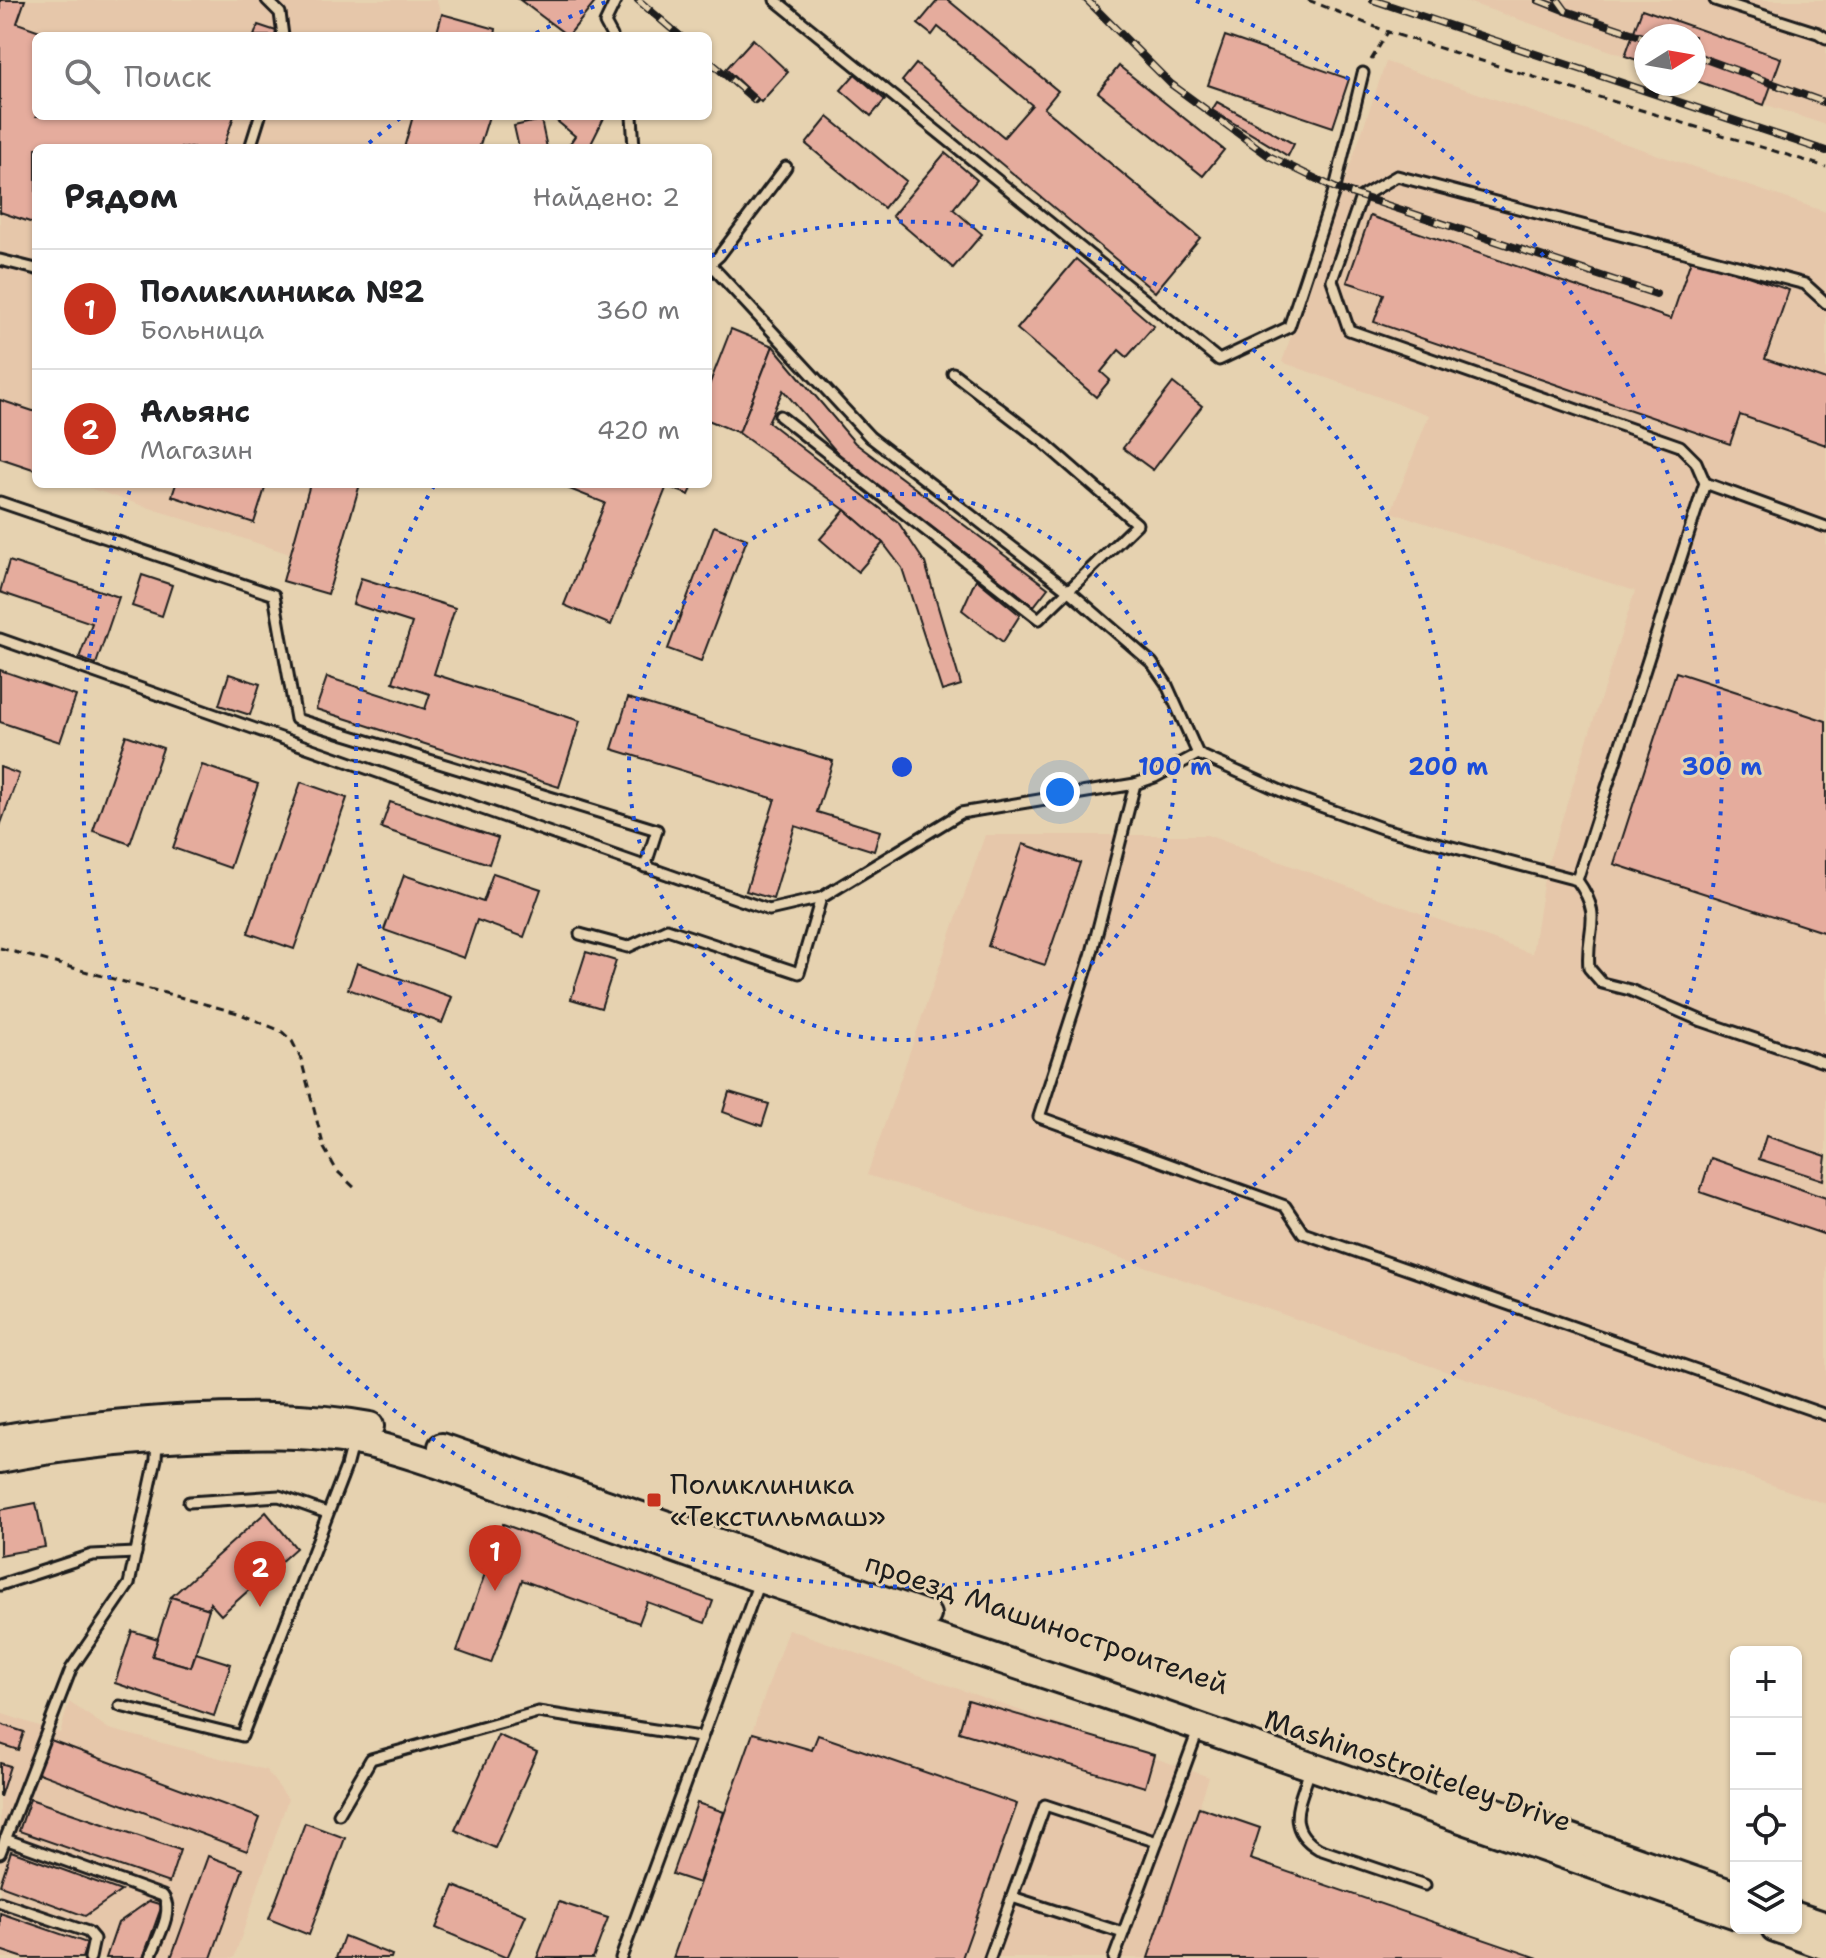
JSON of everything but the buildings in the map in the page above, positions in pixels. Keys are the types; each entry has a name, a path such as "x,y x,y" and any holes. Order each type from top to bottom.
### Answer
{"main road":[{"path":"0,1439 116,1423 230,1417 327,1418 380,1428 441,1447 764,1570"},
{"path":"0,1459 83,1445 157,1438 271,1434 353,1440 437,1464 764,1570"},
{"name":"Mashinostroiteley Drive","path":"764,1570 1202,1720 1311,1767 1730,1913"},
{"name":"проезд Машиностроителей","path":"1202,1720 1730,1893"},
{"path":"1802,1918 1826,1926"},
{"path":"1792,1934 1826,1946"}],"lane":[{"path":"267,0 280,13 282,32"},
{"path":"610,32 605,23 616,0"},
{"path":"775,0 1219,360 1289,327 1335,188 1363,73"},
{"path":"1715,0 1826,38"},
{"path":"251,144 259,120"},
{"path":"632,120 634,144"},
{"path":"712,261 719,256 786,167"},
{"path":"1577,880 1705,483 1696,462 1680,446 1349,330 1332,280 1361,197 1397,176 1805,284 1826,303"},
{"path":"0,260 32,268"},
{"path":"712,266 870,437 1069,591 1152,663 1166,683 1198,754 1290,795 1384,829 1577,880 1588,894 1593,910 1589,968 1602,983 1630,990 1702,1021 1826,1063"},
{"path":"780,416 1039,619 1137,524 1043,442 953,373"},
{"path":"1705,483 1826,527"},
{"path":"0,502 274,595 296,719 657,830 645,867"},
{"path":"0,639 769,910 821,898 961,813 1135,784 1198,754"},
{"path":"1135,784 1091,956 1039,1117 1285,1206 1303,1233 1826,1415"},
{"path":"580,934 628,947 667,929 799,973 821,898"},
{"path":"0,1853 71,1669 129,1584 156,1459 157,1438"},
{"path":"120,1706 242,1736 346,1467 353,1440"},
{"path":"189,1502 279,1496 327,1513"},
{"path":"0,1585 92,1555 136,1553"},
{"path":"621,1958 764,1570"},
{"path":"339,1814 371,1759 538,1712 700,1737"},
{"path":"1114,1958 1202,1720"},
{"path":"1311,1767 1297,1811 1297,1826 1305,1841 1319,1849 1425,1885"},
{"path":"990,1958 1045,1805 1157,1842"},
{"path":"5,1839 163,1896 167,1901 167,1910 150,1958"},
{"path":"1012,1897 1123,1933"},
{"path":"0,1902 88,1932 94,1939 90,1958"}],"path":[{"path":"1308,0 1388,32 1826,167"},
{"path":"1363,73 1388,32"},
{"path":"0,948 238,1013 281,1031 292,1041 301,1059 324,1148 337,1171 358,1191"}],"shaded area":[{"path":"0,0 436,0 442,14 437,32 32,32 32,120 412,120 405,144 32,144 32,469 0,458"},
{"path":"1462,0 1826,0 1826,125 1706,84 1706,24 1634,24 1634,59"},
{"path":"1386,62 1826,212 1826,1504 1015,1221 867,1175 985,835 1207,835 1532,954 1545,872 1635,591 1391,512 1429,415 1282,362"},
{"path":"89,488 309,488 290,554"},
{"path":"788,1629 1209,1777 1199,1807 1260,1828 1250,1860 1538,1958 673,1958"},
{"path":"69,1702 109,1729 266,1770 288,1799 234,1958 0,1958 0,1713 60,1733"}],"railway":[{"path":"638,0 675,32"},
{"path":"1087,0 1171,84 1269,156 1335,188 1656,294"},
{"path":"1373,0 1826,151"},
{"path":"1538,0 1566,11"},
{"path":"1558,0 1566,11 1634,34"},
{"path":"1706,59 1826,103"},
{"path":"712,63 755,100"}],"place":[{"name":"Поликлиника «Текстильмаш»","path":"654,1500"},
{"name":"Поликлиника №2","path":"495,1591"},
{"name":"Альянс","path":"260,1607"}]}
